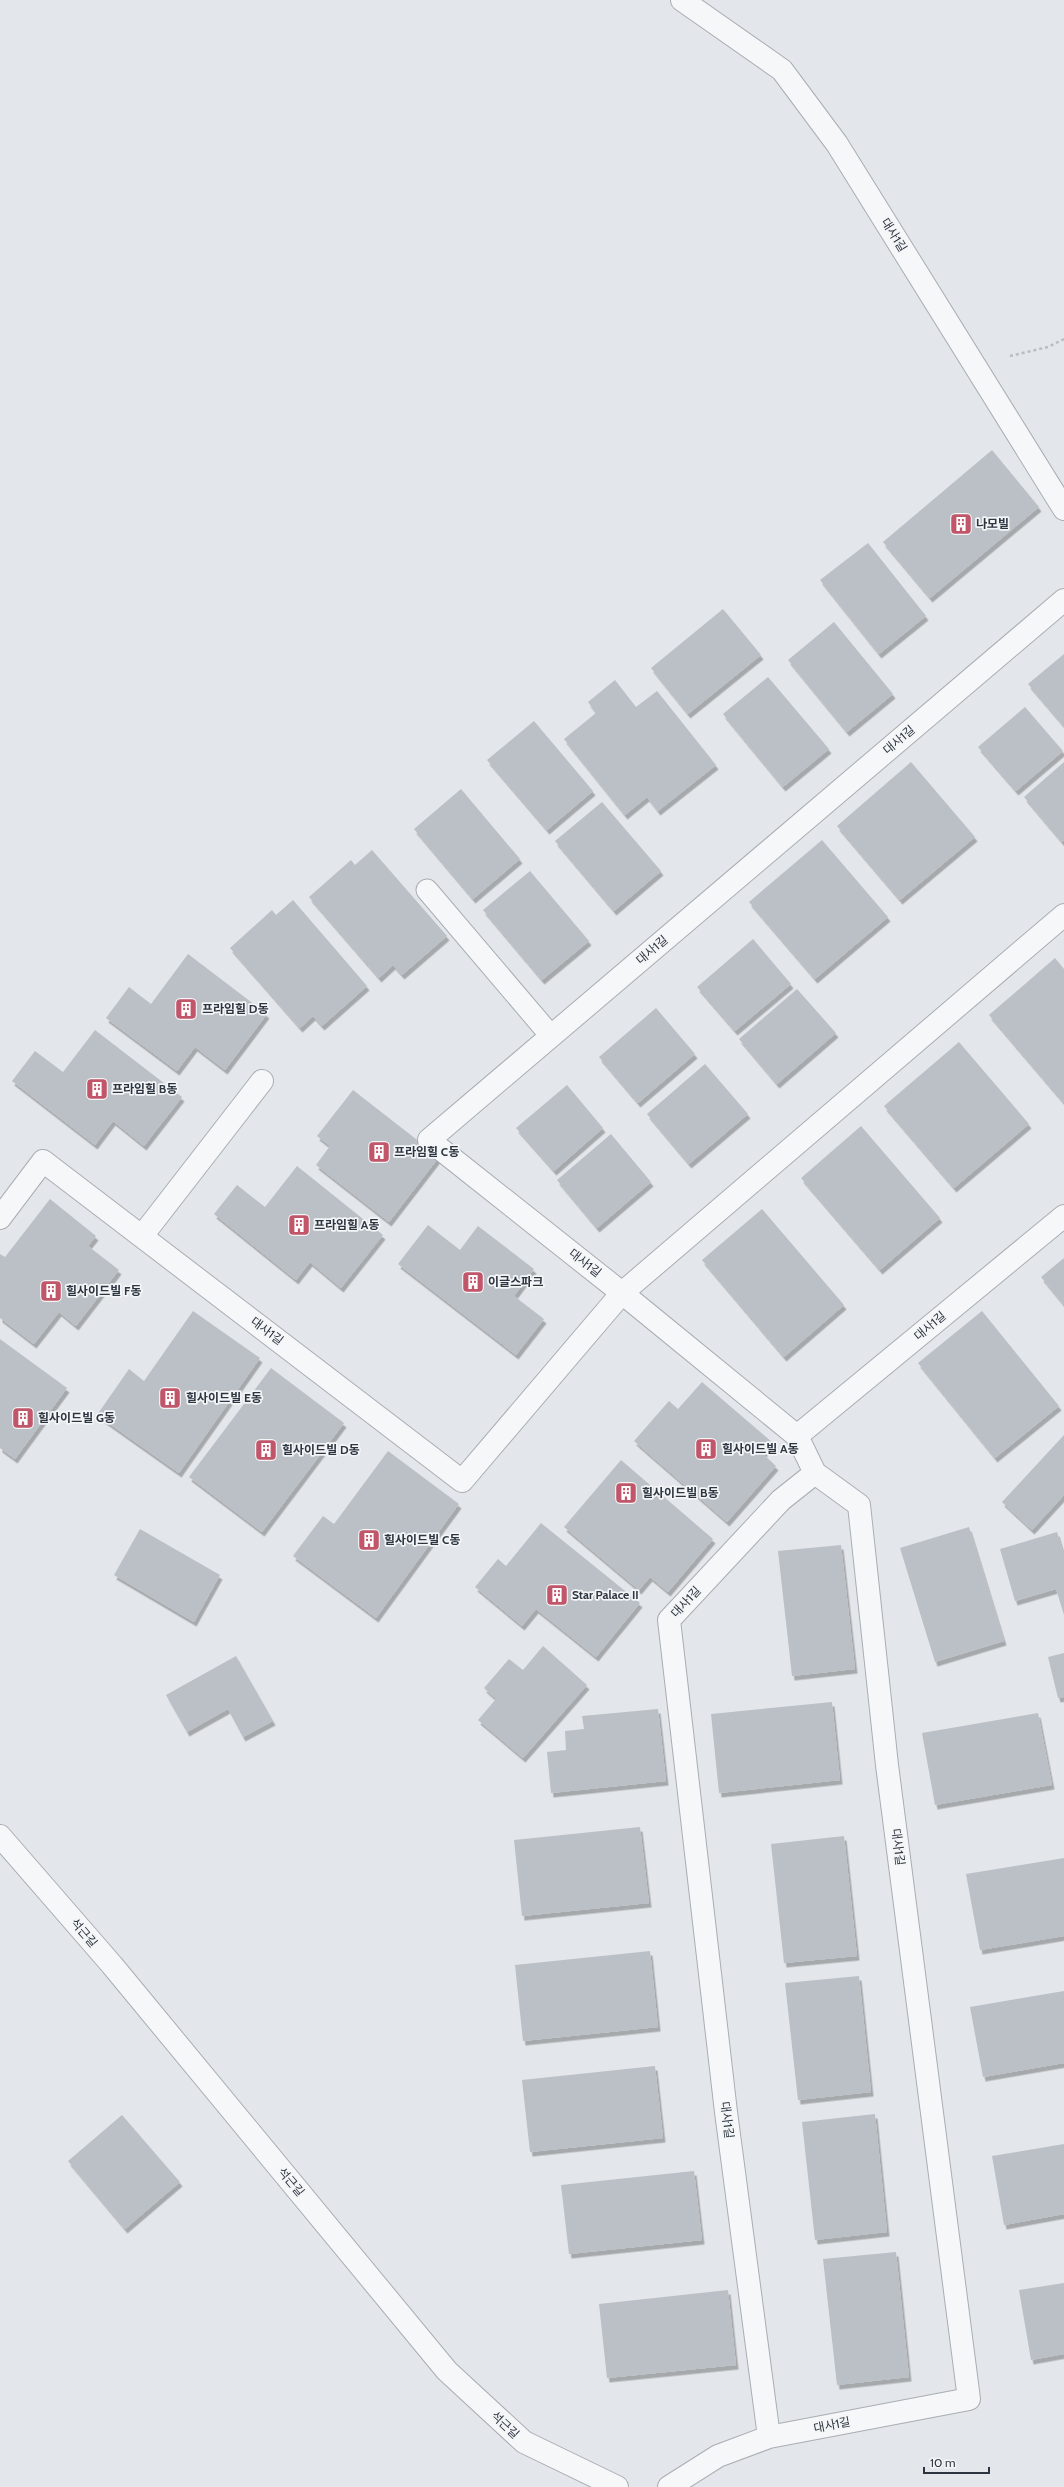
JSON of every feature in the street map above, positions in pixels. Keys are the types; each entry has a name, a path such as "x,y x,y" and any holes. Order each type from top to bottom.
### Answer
{"street":[{"name":"대사1길","path":"682,0 782,70 838,144 1064,509"},
{"name":"대사1길","path":"815,1473 781,1500 669,1620 726,2112 769,2437 969,2399 887,1766 860,1505 815,1473 797,1436 622,1293 429,1140 1064,600"},
{"name":"대사1길","path":"0,1218 43,1161 462,1481 622,1293 1064,915"},
{"path":"142,1236 262,1081"},
{"name":"대사1길","path":"797,1436 1064,1216"},
{"name":"석근길","path":"0,1836 112,1965 447,2371 524,2442 617,2487"},
{"path":"668,2487 718,2456 769,2437"}],"lane":[{"path":"428,890 551,1036"}],"path":[{"path":"974,364 1048,346 1064,339"}],"building":[{"name":"나모빌","path":"992,450 1039,507 930,598 883,542"},
{"path":"868,543 926,616 879,654 820,580"},
{"path":"723,609 761,655 688,714 651,668"},
{"path":"834,622 893,694 847,732 788,660"},
{"path":"1064,654 1064,726 1028,684"},
{"path":"768,677 829,749 783,787 723,714"},
{"path":"615,680 636,707 657,691 716,765 658,811 647,797 625,815 564,739 596,713 588,702"},
{"path":"1025,707 1063,751 1016,791 978,747"},
{"path":"534,721 593,791 547,830 487,760"},
{"path":"911,762 975,837 900,900 837,826"},
{"path":"1064,762 1064,840 1062,842 1024,797"},
{"path":"461,789 520,859 473,899 414,829"},
{"path":"602,802 661,871 614,911 555,841"},
{"path":"822,840 888,917 815,979 749,902"},
{"path":"372,850 447,936 402,975 393,965 379,978 309,897 351,860 355,865"},
{"path":"530,871 589,941 542,980 483,910"},
{"path":"293,900 367,986 322,1026 313,1016 300,1028 230,948 272,910 276,915"},
{"path":"753,939 791,984 735,1031 697,987"},
{"name":"프라임힐 D동","path":"188,954 267,1014 225,1070 195,1047 177,1071 106,1018 129,987 151,1004"},
{"path":"1055,958 1064,969 1064,1103 989,1015"},
{"path":"797,989 836,1033 777,1084 739,1039"},
{"path":"656,1008 695,1054 638,1103 599,1057"},
{"name":"프라임힐 B동","path":"95,1030 182,1097 144,1146 113,1121 95,1145 12,1081 35,1051 63,1072"},
{"path":"959,1042 1029,1124 954,1188 884,1106"},
{"path":"705,1064 748,1114 689,1164 647,1114"},
{"path":"567,1085 603,1128 554,1171 516,1128"},
{"name":"프라임힐 C동","path":"353,1090 439,1157 389,1222 316,1165 330,1146 317,1136"},
{"path":"861,1126 940,1218 880,1270 801,1178"},
{"path":"611,1134 651,1182 597,1228 557,1180"},
{"name":"프라임힐 A동","path":"297,1166 383,1235 341,1288 310,1262 296,1280 214,1214 237,1185 265,1207"},
{"name":"힐사이드빌 F동","path":"50,1199 96,1236 88,1246 119,1270 76,1326 59,1312 34,1344 0,1318 0,1254 5,1257"},
{"path":"762,1209 844,1305 784,1357 702,1260"},
{"name":"이글스파크","path":"428,1225 460,1250 478,1226 534,1269 514,1296 544,1319 516,1355 398,1264"},
{"path":"1064,1258 1064,1305 1041,1277"},
{"name":"힐사이드빌 E동","path":"193,1311 260,1358 179,1473 97,1415 129,1369 144,1381"},
{"path":"982,1311 1059,1406 995,1458 918,1363"},
{"name":"힐사이드빌 G동","path":"0,1339 67,1388 15,1459 0,1448"},
{"name":"힐사이드빌 D동","path":"271,1368 344,1423 262,1532 189,1477"},
{"name":"힐사이드빌 A동","path":"702,1382 773,1443 763,1454 776,1466 727,1522 634,1441 669,1401 678,1409"},
{"path":"1064,1435 1064,1495 1032,1530 1002,1502"},
{"name":"힐사이드빌 C동","path":"388,1451 459,1504 376,1618 293,1556 323,1516 334,1524"},
{"name":"힐사이드빌 B동","path":"621,1460 713,1539 668,1592 650,1577 639,1590 564,1527"},
{"name":"Star Palace II","path":"541,1523 640,1603 596,1657 536,1609 522,1626 475,1587 498,1559 506,1566"},
{"path":"969,1527 1004,1641 935,1662 900,1548"},
{"path":"140,1529 220,1575 194,1622 114,1575"},
{"path":"1057,1532 1064,1556 1064,1615 1056,1589 1015,1601 1000,1549"},
{"path":"841,1545 855,1669 792,1676 778,1551"},
{"path":"543,1646 587,1685 523,1758 478,1720 496,1699 484,1688 509,1659 523,1670"},
{"path":"1064,1653 1064,1697 1058,1698 1048,1657"},
{"path":"236,1656 273,1721 243,1737 228,1709 187,1732 166,1695"},
{"path":"832,1702 840,1780 719,1793 711,1714"},
{"path":"658,1709 666,1781 551,1793 547,1752 566,1750 565,1731 584,1729 582,1716"},
{"path":"1038,1713 1052,1785 935,1805 922,1733"},
{"path":"640,1827 649,1903 522,1916 514,1840"},
{"path":"844,1836 857,1956 784,1963 771,1844"},
{"path":"1064,1858 1064,1936 980,1950 966,1874"},
{"path":"650,1951 658,2027 523,2041 515,1965"},
{"path":"859,1976 871,2092 798,2100 785,1983"},
{"path":"1064,1991 1064,2063 983,2077 970,2007"},
{"path":"655,2066 663,2138 530,2152 522,2080"},
{"path":"875,2114 887,2232 815,2240 802,2122"},
{"path":"122,2115 180,2182 125,2229 68,2161"},
{"path":"1064,2144 1064,2214 1004,2225 992,2156"},
{"path":"694,2171 702,2240 569,2254 561,2185"},
{"path":"896,2252 909,2377 837,2385 823,2259"},
{"path":"1064,2283 1064,2354 1031,2360 1019,2290"},
{"path":"728,2290 736,2365 607,2378 599,2304"}],"place":[{"name":"나모빌","path":"961,524"},
{"name":"프라임힐 D동","path":"186,1009"},
{"name":"프라임힐 B동","path":"97,1089"},
{"name":"프라임힐 C동","path":"379,1152"},
{"name":"프라임힐 A동","path":"299,1225"},
{"name":"이글스파크","path":"473,1282"},
{"name":"힐사이드빌 F동","path":"51,1291"},
{"name":"힐사이드빌 E동","path":"170,1398"},
{"name":"힐사이드빌 G동","path":"23,1418"},
{"name":"힐사이드빌 A동","path":"706,1449"},
{"name":"힐사이드빌 D동","path":"266,1450"},
{"name":"힐사이드빌 B동","path":"626,1493"},
{"name":"힐사이드빌 C동","path":"369,1540"},
{"name":"Star Palace II","path":"557,1595"}]}
